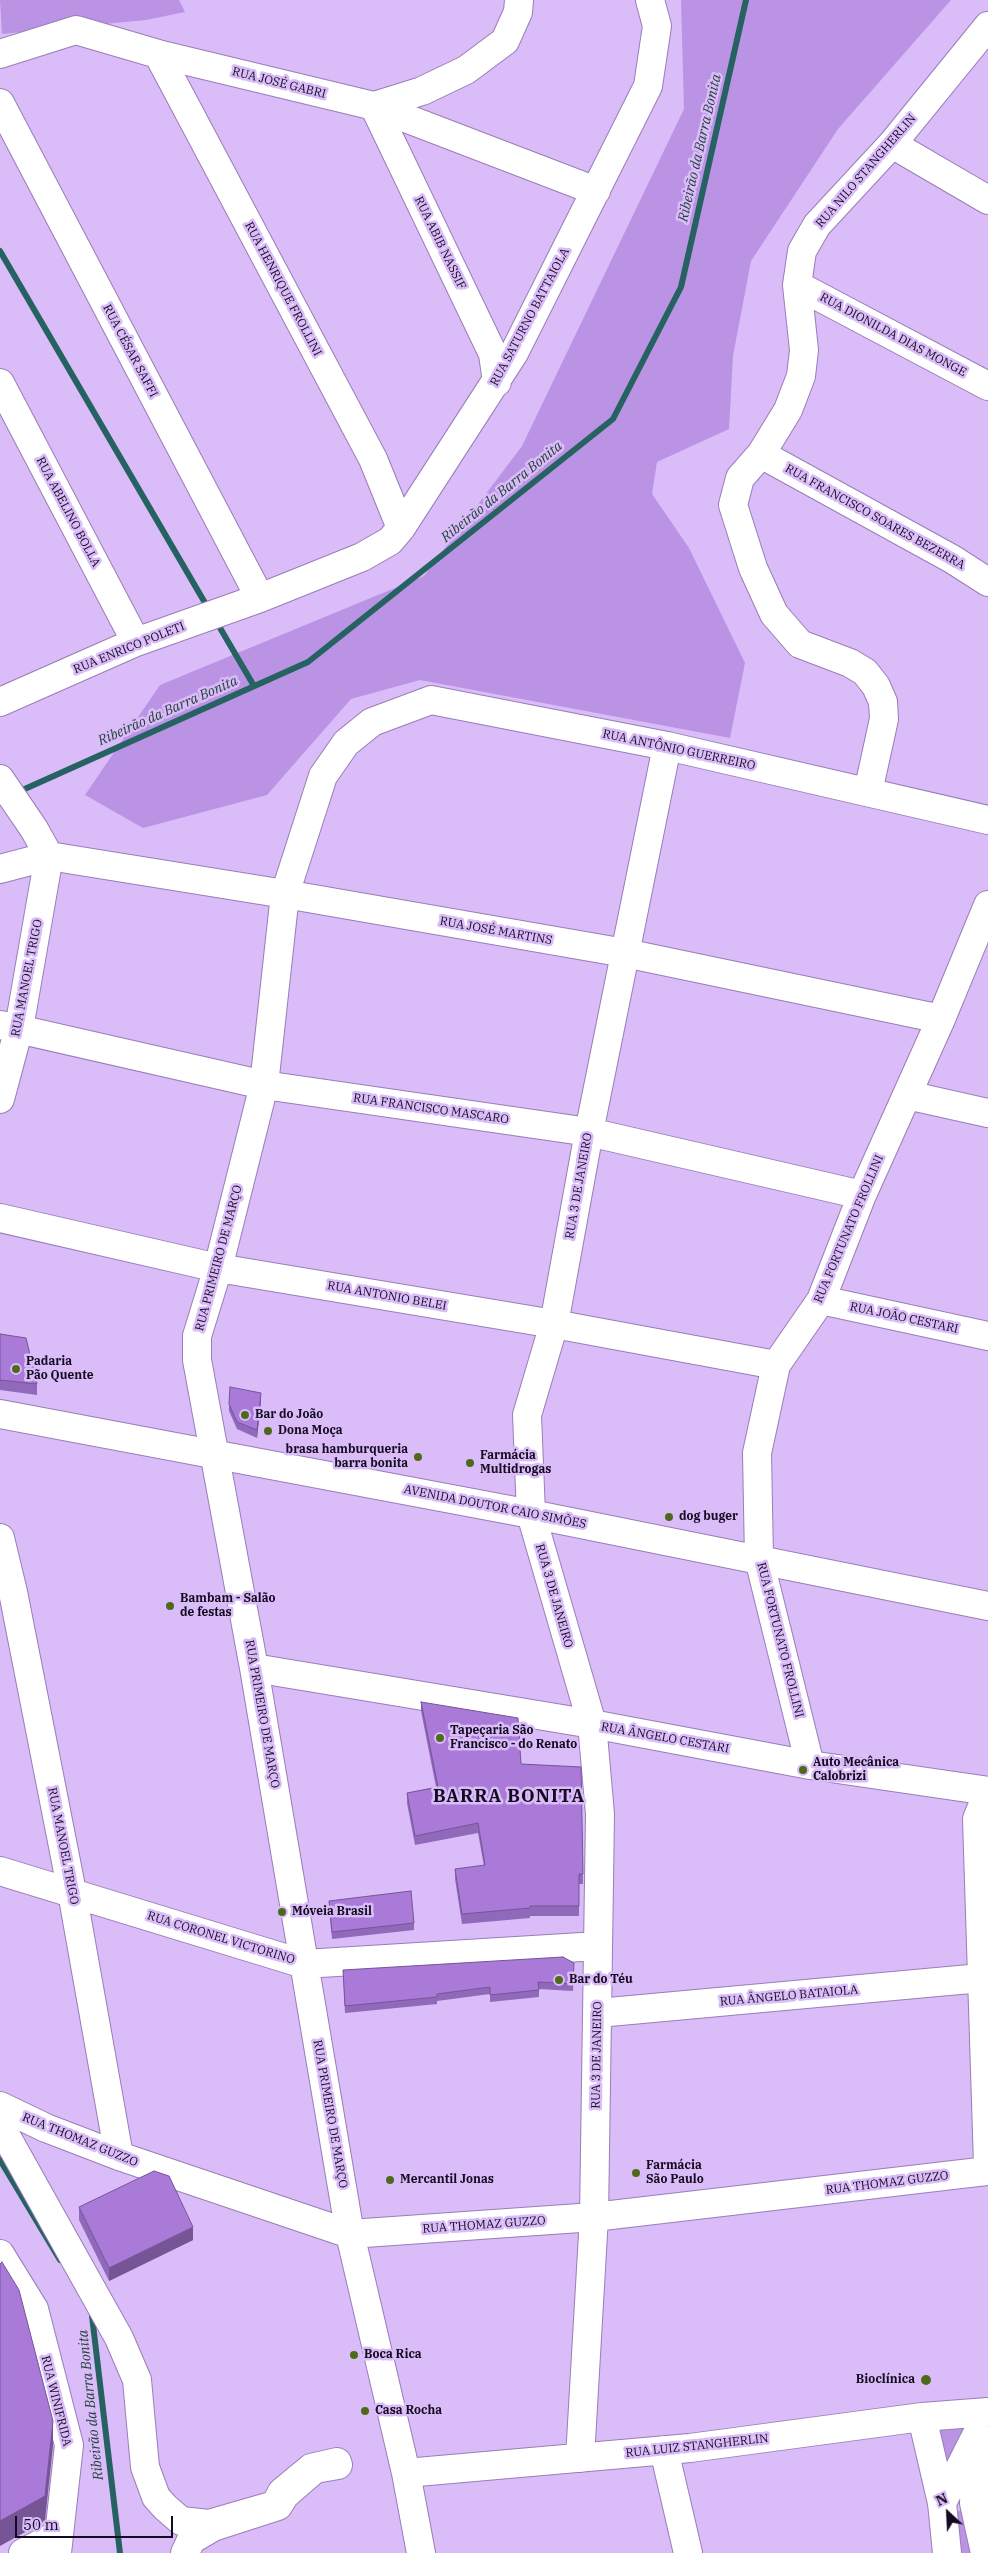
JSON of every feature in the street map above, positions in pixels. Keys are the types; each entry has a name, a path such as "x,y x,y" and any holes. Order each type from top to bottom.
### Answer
{"street":[{"path":"374,106 422,91 466,70 504,41 518,12 520,0"},
{"name":"RUA SATURNO BATTAIOLA","path":"260,598 362,558 390,541 402,528 497,382 648,86 657,26 650,0"},
{"name":"RUA NILO STANGHERLIN","path":"868,792 884,719 883,702 876,686 865,672 850,662 800,644 774,614 753,568 733,505 740,478 762,454 788,410 801,376 804,350 797,285 802,251 817,225 892,144 988,26"},
{"name":"RUA JOSÉ GABRI","path":"0,54 76,30 158,54 374,106 596,191"},
{"name":"RUA HENRIQUE FROLLINI","path":"158,54 373,459 402,528"},
{"name":"RUA CÉSAR SAFFI","path":"0,103 260,598"},
{"name":"RUA ABIB NASSIF","path":"374,106 493,354 497,382"},
{"path":"892,144 988,200"},
{"name":"RUA DIONILDA DIAS MONGE","path":"797,285 988,386"},
{"name":"RUA ABELINO BOLLA","path":"0,383 136,642"},
{"name":"RUA FRANCISCO SOARES BEZERRA","path":"762,454 952,559 988,582"},
{"name":"RUA ENRICO POLETI","path":"0,702 136,642 260,598"},
{"name":"RUA ANTÔNIO GUERREIRO","path":"372,722 431,700 667,746 988,820"},
{"name":"RUA PRIMEIRO DE MARÇO","path":"372,722 346,743 323,776 285,894 264,1085 218,1268 197,1336 197,1360 254,1668 350,2234 406,2473 421,2553"},
{"name":"RUA 3 DE JANEIRO","path":"580,2458 594,2217 600,1814 592,1724 531,1514 527,1415 554,1324 589,1132 667,746"},
{"path":"0,869 49,856 6,786"},
{"name":"RUA JOSÉ MARTINS","path":"49,856 285,894 624,953 941,1020"},
{"name":"RUA MANOEL TRIGO","path":"0,1099 9,1026 49,856"},
{"name":"RUA FORTUNATO FROLLINI","path":"810,1765 759,1559 757,1454 776,1365 821,1300 862,1195 941,1020 988,906"},
{"name":"RUA FRANCISCO MASCARO","path":"9,1026 264,1085 589,1132 862,1195"},
{"path":"907,1095 988,1113"},
{"name":"RUA ANTONIO BELEI","path":"0,1218 218,1268 554,1324 776,1365"},
{"name":"RUA JOÃO CESTARI","path":"821,1300 988,1336"},
{"name":"AVENIDA DOUTOR CAIO SIMÕES","path":"0,1414 531,1514 988,1606"},
{"name":"RUA MANOEL TRIGO","path":"0,1538 7,1591 72,1892 119,2156"},
{"name":"RUA ÂNGELO CESTARI","path":"254,1668 592,1724 810,1765 988,1792"},
{"path":"988,1792 977,1819 988,2165"},
{"name":"RUA CORONEL VICTORINO","path":"0,1871 304,1964 598,1946"},
{"name":"RUA ÂNGELO BATAIOLA","path":"598,2013 981,1978"},
{"name":"RUA THOMAZ GUZZO","path":"0,2106 46,2128 119,2156 350,2234 594,2217 988,2171"},
{"path":"0,2125 118,2338 137,2380 145,2467 156,2497 184,2553"},
{"name":"RUA WINIFRIDA","path":"2,2263 34,2310 69,2445 58,2544"},
{"path":"942,2503 988,2412"},
{"name":"RUA LUIZ STANGHERLIN","path":"406,2473 664,2450 922,2417 988,2412"},
{"path":"922,2417 942,2503 947,2553"},
{"path":"664,2450 688,2553"},
{"path":"985,2553 974,2503 975,2480 988,2454"},
{"path":"156,2497 181,2520 209,2524 275,2505 282,2492 311,2468 337,2462 338,2464 315,2469 285,2495 278,2506 213,2528 191,2540 184,2553"},
{"path":"23,2553 58,2544"}],"shaded area":[{"path":"0,0 179,0 185,12 146,20 2,34"},
{"path":"681,0 951,0 838,129 751,261 733,356 729,429 657,462 652,494 689,548 745,663 730,738 420,680 351,699 267,795 143,828 85,795 160,685 424,576 522,446 684,109"},
{"path":"984,2415 944,2487 931,2418"},
{"path":"967,2508 973,2553 957,2553 953,2513"}],"building":[{"name":"Padaria Pão Quente","path":"0,1334 26,1338 37,1384 0,1380"},
{"name":"Bar do João","path":"230,1387 261,1393 257,1430 237,1422 229,1404"},
{"path":"421,1702 518,1718 521,1764 581,1767 583,1874 579,1874 579,1906 530,1906 530,1908 462,1914 455,1869 485,1865 478,1823 415,1836 407,1793 438,1787"},
{"path":"411,1891 414,1923 332,1932 329,1901"},
{"path":"563,1957 574,1963 573,1984 538,1982 539,1990 490,1995 490,1987 437,1994 437,1997 345,2006 343,1970"},
{"path":"154,2171 169,2176 193,2227 109,2268 79,2207"},
{"path":"2,2262 19,2290 53,2421 45,2496 0,2521 0,2264"}],"waterway":[{"name":"Ribeirão da Barra Bonita","path":"18,792 308,662 613,419 681,287 746,0"},
{"path":"0,251 208,608"},
{"path":"216,621 254,686"},
{"name":"Ribeirão da Barra Bonita","path":"0,2160 60,2260"},
{"name":"Ribeirão da Barra Bonita","path":"92,2316 120,2553"}],"place":[{"name":"Padaria Pão Quente","path":"16,1369"},
{"name":"Bar do João","path":"245,1415"},
{"name":"Dona Moça","path":"268,1431"},
{"name":"brasa hamburqueria barra bonita","path":"418,1457"},
{"name":"Farmácia Multidrogas","path":"470,1463"},
{"name":"dog buger","path":"669,1517"},
{"name":"Bambam - Salão de festas","path":"170,1606"},
{"name":"Tapeçaria São Francisco - do Renato","path":"440,1738"},
{"name":"Auto Mecânica Calobrizi","path":"803,1770"},
{"name":"Móveia Brasil","path":"282,1912"},
{"name":"Bar do Téu","path":"559,1980"},
{"name":"Farmácia São Paulo","path":"636,2173"},
{"name":"Mercantil Jonas","path":"390,2180"},
{"name":"Boca Rica","path":"354,2355"},
{"name":"Bioclínica","path":"926,2380"},
{"name":"Casa Rocha","path":"365,2411"}],"district":[{"name":"BARRA BONITA","path":"509,1797"}]}
